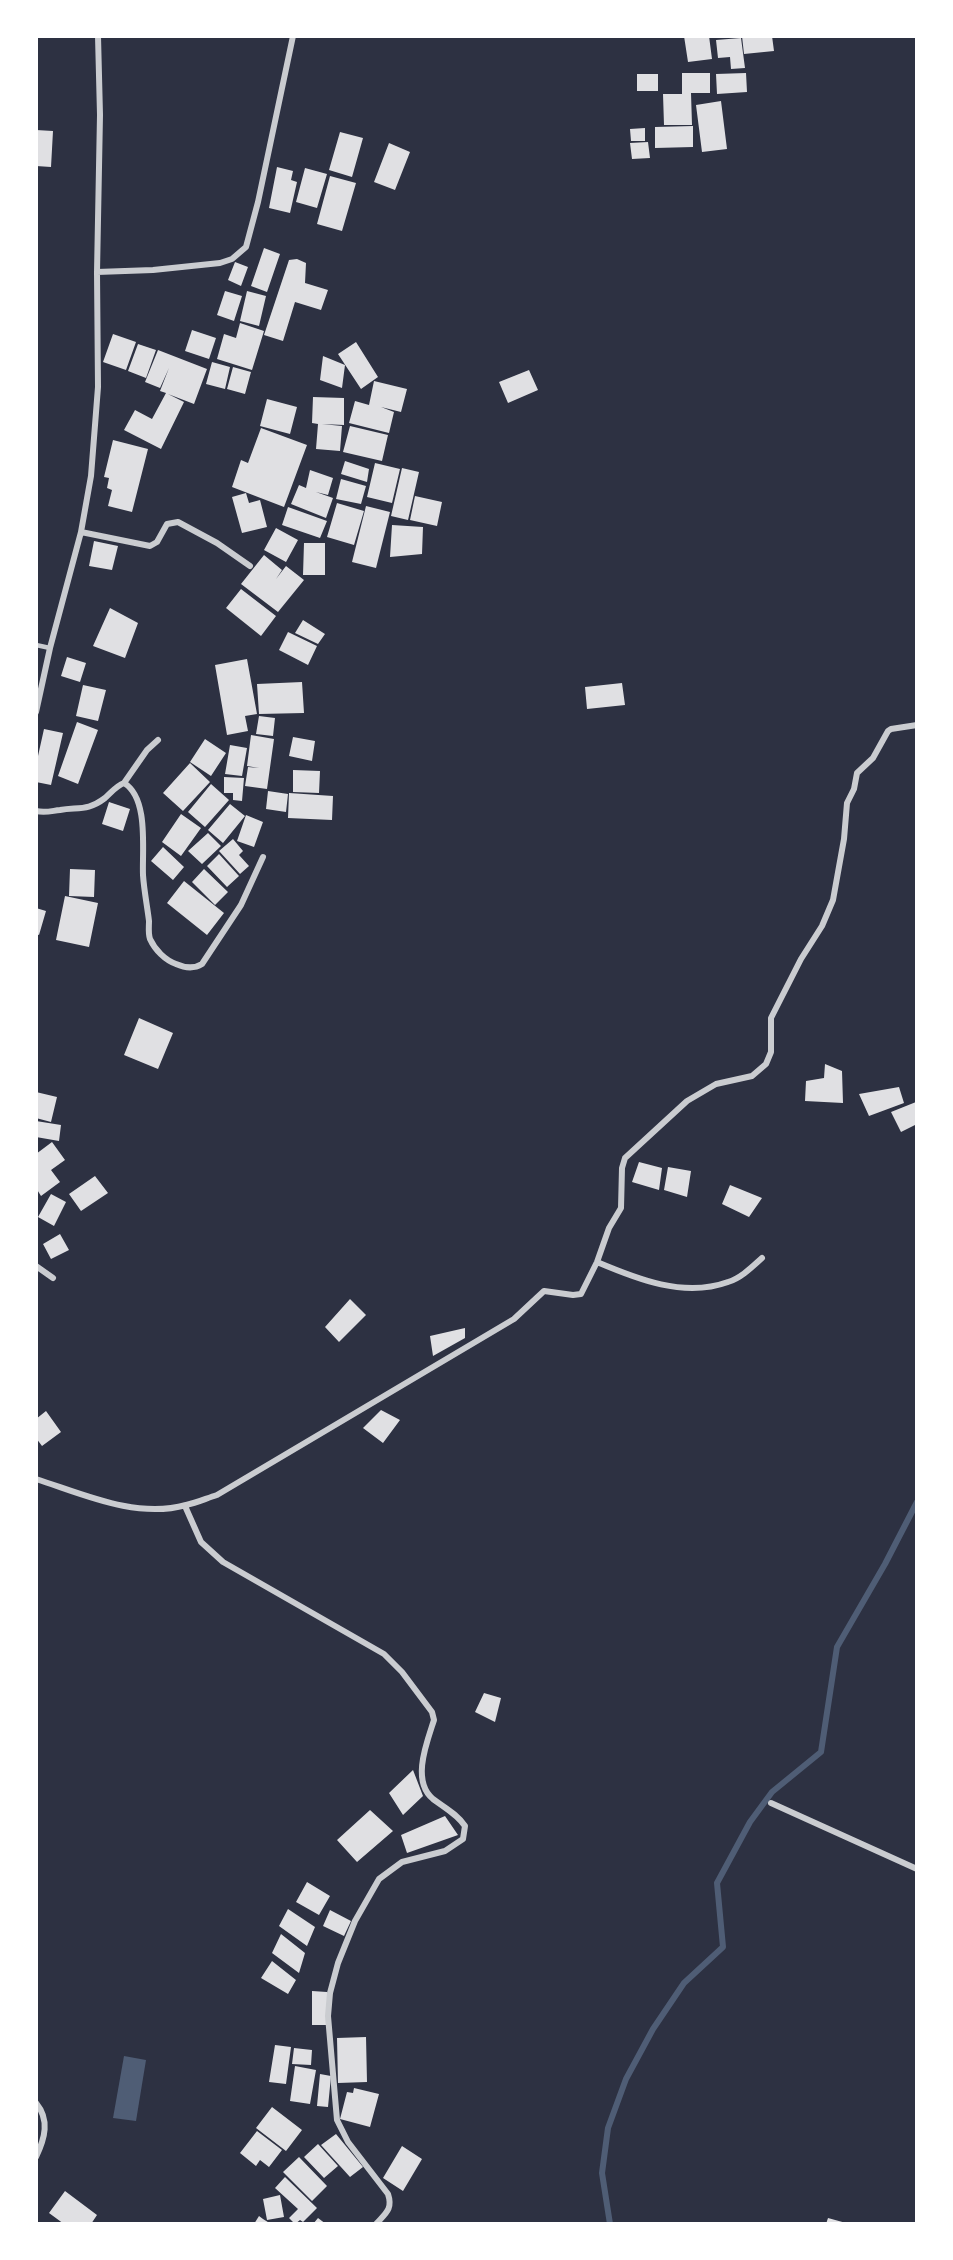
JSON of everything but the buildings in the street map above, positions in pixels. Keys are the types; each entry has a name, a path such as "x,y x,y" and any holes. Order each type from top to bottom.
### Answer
{"street":[{"path":"36,712 50,648 81,532 92,476 98,387 97,272 100,115 98,36"},
{"path":"97,272 153,270 220,263 242,252 246,247 258,202 293,36"},
{"path":"81,532 150,546 158,542 167,524 178,522 217,543 250,566"},
{"path":"36,1479 122,1506 162,1509 185,1506 217,1495 514,1319 544,1291 581,1294 597,1262 609,1228 621,1208 622,1168 625,1158 687,1101 716,1084 752,1076 766,1064 771,1052 771,1018 801,959 822,926 833,900 844,839 847,803 854,789 857,773 873,758 888,731 917,725"},
{"path":"36,811 44,813 62,809 85,809 124,783 147,750 158,740"},
{"path":"124,783 131,787 140,811 144,838 143,875 149,937 154,947 169,961 191,968 202,964 241,904 263,856"},
{"path":"597,1262 640,1279 670,1287 688,1288 729,1282 762,1258"},
{"path":"36,1266 53,1278"},
{"path":"185,1506 201,1542 223,1562 384,1654 402,1672 432,1712 434,1720 422,1767 424,1785 431,1798 455,1814 465,1826 463,1839 453,1847 438,1854 402,1862 379,1879 355,1921 338,1963 330,1993 328,2016 337,2120 341,2131 388,2194 391,2203 390,2208 376,2224"},
{"path":"771,1803 917,1869"},
{"path":"36,2103 42,2111 45,2128 36,2157"}],"lane":[{"path":"36,645 50,648"}],"water":[{"path":"124,2056 146,2060 136,2121 113,2118"}],"waterway":[{"path":"610,2224 602,2173 608,2128 626,2079 653,2029 684,1983 723,1947 717,1883 750,1822 772,1792 821,1752 837,1647 885,1564 917,1502"}]}
